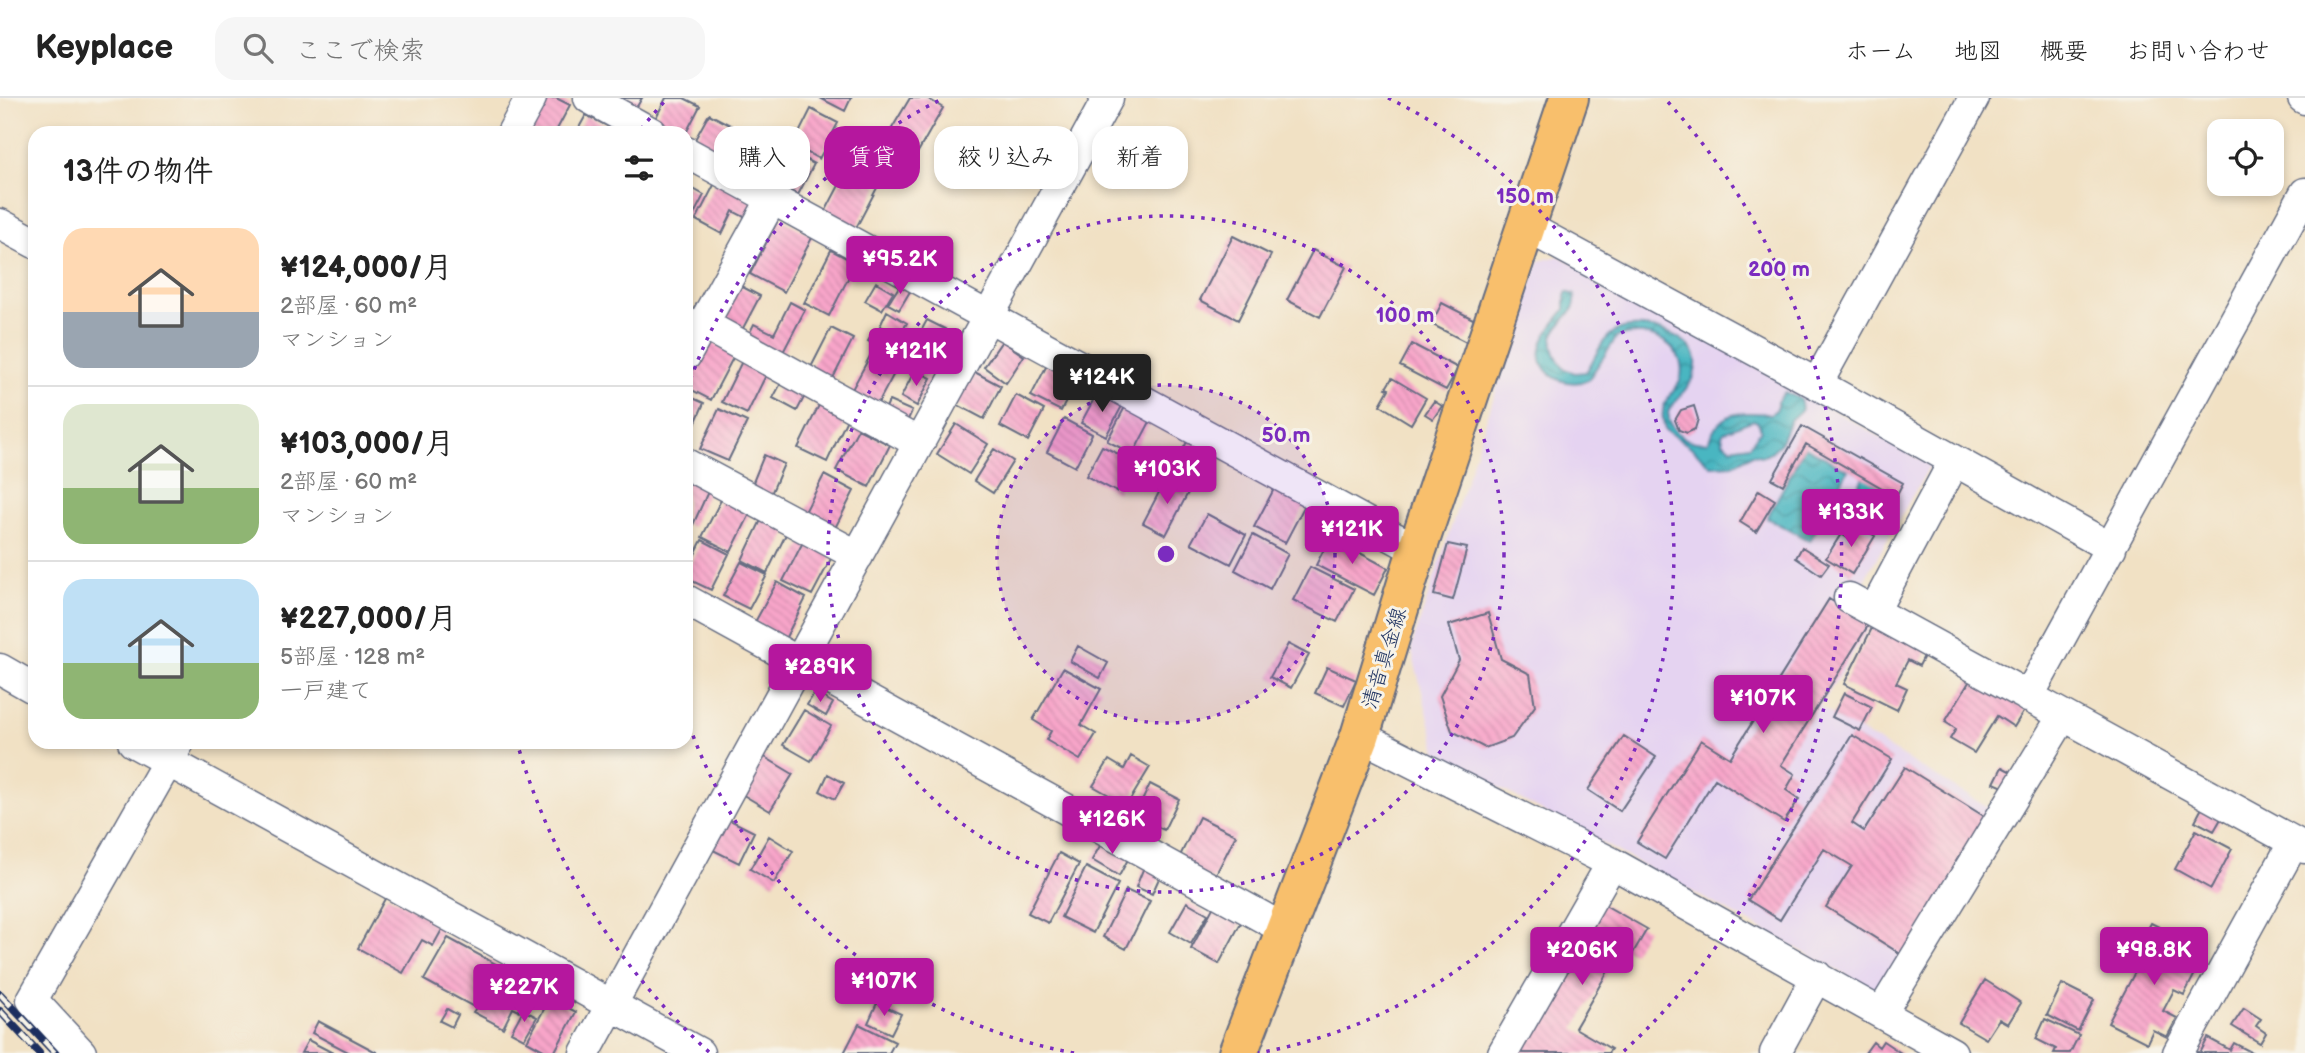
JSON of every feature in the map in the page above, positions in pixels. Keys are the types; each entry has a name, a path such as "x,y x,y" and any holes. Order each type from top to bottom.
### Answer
{"main road":[{"name":"清音真金線","path":"1238,1053 1360,736 1417,550 1569,98"}],"street":[{"path":"516,126 531,98"},
{"path":"589,98 639,126"},
{"path":"585,1053 1108,98"},
{"path":"1817,384 1974,98"},
{"path":"693,156 1417,550"},
{"path":"2028,697 2305,193"},
{"path":"693,343 772,199"},
{"path":"0,224 28,239"},
{"path":"1525,226 1817,384 2110,548"},
{"path":"704,324 919,443"},
{"path":"1954,461 1861,605 2063,716 2300,841 2178,1053"},
{"path":"693,468 858,556"},
{"path":"693,604 1286,930"},
{"path":"0,669 28,685"},
{"path":"1882,1012 2063,716"},
{"path":"1360,736 1612,863 1952,1053"},
{"path":"81,1053 32,1000 174,752 699,1053"},
{"path":"1503,1053 1612,863"},
{"path":"1774,1053 1817,976"}],"shaded area":[{"path":"1559,256 1930,465 1850,605 1874,620 1820,707 1997,813 1880,993 1438,755 1411,648 1539,261"}],"water":[{"path":"1567,292 1575,295 1575,304 1554,333 1552,342 1555,354 1564,369 1575,373 1586,372 1605,340 1623,328 1662,331 1686,343 1693,351 1696,361 1694,375 1668,412 1672,426 1687,439 1707,442 1721,421 1727,417 1749,413 1771,414 1777,409 1777,402 1785,392 1800,399 1802,409 1790,420 1780,444 1771,452 1762,456 1753,454 1733,465 1711,466 1691,447 1665,430 1664,406 1679,383 1682,367 1675,351 1665,342 1644,334 1617,337 1588,380 1572,383 1548,373 1541,358 1542,344 1565,310","holes":["1753,420 1758,422 1761,430 1750,445 1731,448 1723,442 1722,435 1725,431"]},
{"path":"1805,447 1848,470 1810,541 1767,518"},
{"path":"1866,472 1894,487 1874,522 1847,507"}],"building":[{"path":"536,98 556,98 570,105 559,126 521,126"},
{"path":"612,98 642,98 635,110"},
{"path":"666,98 684,98 700,106 690,126 652,126"},
{"path":"820,98 851,98 845,111"},
{"path":"910,98 927,98 943,108 920,148 920,126 893,126"},
{"path":"811,109 838,123 836,126 824,126 824,150 819,159 810,154 810,126 802,126"},
{"path":"709,114 732,126 714,126 714,154 693,143"},
{"path":"586,115 607,126 580,126"},
{"path":"714,185 714,189 731,189 758,203 750,220 733,211 722,234 696,220"},
{"path":"693,189 704,195 693,216"},
{"path":"787,189 801,189 798,195"},
{"path":"837,189 876,189 855,230 824,214"},
{"path":"779,218 813,236 784,292 750,274"},
{"path":"1233,236 1271,255 1238,320 1200,300"},
{"path":"831,250 856,263 829,316 804,303"},
{"path":"1313,250 1346,267 1320,317 1287,300"},
{"path":"876,282 893,292 882,310 865,301"},
{"path":"902,282 912,288 899,310 888,304"},
{"path":"735,283 760,296 741,332 716,319"},
{"path":"790,302 805,310 780,358 746,340 754,324 774,334"},
{"path":"1442,303 1477,321 1466,342 1431,324"},
{"path":"887,311 907,323 899,336 880,326"},
{"path":"927,320 945,329 926,367 907,357"},
{"path":"831,328 853,339 829,386 807,375"},
{"path":"875,329 896,340 890,353 868,341"},
{"path":"701,337 735,354 711,400 693,391 693,352"},
{"path":"1002,341 1024,356 1006,383 984,367"},
{"path":"1412,344 1458,368 1446,390 1400,366"},
{"path":"870,356 896,370 876,407 850,393"},
{"path":"744,357 769,369 747,414 722,402"},
{"path":"1048,363 1078,379 1061,411 1031,396"},
{"path":"969,369 1001,386 984,419 952,402"},
{"path":"915,370 931,378 917,406 901,397"},
{"path":"786,374 810,386 797,411 773,398"},
{"path":"1392,378 1426,398 1411,424 1380,405"},
{"path":"1097,393 1122,406 1106,436 1081,423"},
{"path":"1016,395 1044,410 1028,441 1000,426"},
{"path":"693,398 704,403 693,428"},
{"path":"821,401 849,415 827,462 798,448"},
{"path":"889,401 912,411 905,426 882,416"},
{"path":"1434,401 1442,406 1433,419 1425,414"},
{"path":"1126,405 1152,418 1133,454 1107,441"},
{"path":"1694,406 1698,419 1695,429 1687,433 1679,430 1675,420 1681,410"},
{"path":"719,409 747,422 728,461 700,449"},
{"path":"1064,419 1092,434 1075,467 1047,452"},
{"path":"956,424 988,444 969,474 937,454"},
{"path":"1802,426 1903,483 1896,496 1806,444 1783,485 1772,479"},
{"path":"858,429 890,445 869,487 836,470"},
{"path":"1190,436 1213,448 1194,486 1170,474"},
{"path":"1102,446 1133,461 1117,492 1086,476"},
{"path":"994,449 1013,461 993,493 974,481"},
{"path":"764,455 784,464 768,501 749,492"},
{"path":"824,475 854,491 832,534 802,518"},
{"path":"693,477 711,485 693,525"},
{"path":"1167,477 1190,489 1166,535 1143,523"},
{"path":"1275,487 1306,503 1285,543 1254,527"},
{"path":"1759,490 1775,500 1756,532 1740,522"},
{"path":"722,498 751,512 731,552 702,537"},
{"path":"1207,514 1246,535 1231,564 1191,543"},
{"path":"762,518 788,530 767,573 742,560"},
{"path":"1858,525 1875,536 1852,574 1826,558 1841,534 1849,539"},
{"path":"1253,535 1288,554 1270,589 1235,570"},
{"path":"1330,537 1388,568 1374,595 1316,565"},
{"path":"805,538 834,553 812,595 783,581"},
{"path":"702,540 729,554 711,590 693,581 693,558"},
{"path":"1448,544 1467,548 1453,600 1434,595"},
{"path":"1802,547 1829,564 1821,575 1796,558"},
{"path":"741,562 767,575 749,609 723,596"},
{"path":"1310,567 1354,589 1337,622 1293,600"},
{"path":"777,582 806,598 785,639 755,622"},
{"path":"1829,599 1869,624 1781,765 1795,774 1786,790 1799,799 1784,822 1715,779 1665,859 1637,842 1701,740 1730,758"},
{"path":"1488,613 1501,659 1530,674 1535,706 1512,738 1485,748 1452,731 1440,696 1459,660 1449,625"},
{"path":"1875,622 1928,648 1919,666 1908,660 1896,683 1907,688 1897,710 1844,684"},
{"path":"1288,644 1309,655 1291,688 1270,677"},
{"path":"1078,646 1108,663 1100,678 1070,661"},
{"path":"1327,667 1356,680 1344,706 1315,693"},
{"path":"1063,668 1101,689 1081,725 1096,734 1080,760 1046,740 1051,731 1033,720"},
{"path":"1972,677 2025,709 2014,727 1997,716 1974,753 1950,739 1956,729 1945,722"},
{"path":"815,692 833,703 826,716 807,705"},
{"path":"1844,693 1872,707 1860,731 1832,717"},
{"path":"804,710 831,726 811,761 783,745"},
{"path":"1852,735 1892,759 1852,823 1864,831 1905,767 1990,820 1904,956 1826,907 1852,866 1824,849 1780,920 1748,900"},
{"path":"1624,736 1656,757 1620,811 1588,790"},
{"path":"763,756 793,774 770,811 740,793"},
{"path":"1131,756 1150,767 1127,805 1093,786 1109,760 1124,769"},
{"path":"2002,767 2017,775 2010,790 1994,783"},
{"path":"828,774 844,783 835,799 820,791"},
{"path":"1150,784 1179,799 1164,830 1135,816"},
{"path":"2203,806 2222,817 2214,831 2195,821"},
{"path":"1199,817 1236,835 1213,880 1177,862"},
{"path":"726,818 754,832 739,863 711,849"},
{"path":"2196,830 2232,849 2211,889 2175,869"},
{"path":"769,836 793,851 774,883 750,869"},
{"path":"1105,837 1132,852 1119,876 1092,860"},
{"path":"1059,853 1079,864 1048,923 1028,913"},
{"path":"1086,867 1118,884 1093,933 1061,917"},
{"path":"1144,867 1161,874 1152,894 1136,887"},
{"path":"1126,890 1150,901 1126,949 1103,937"},
{"path":"387,895 444,926 433,946 422,940 403,973 358,948"},
{"path":"1217,900 1245,915 1219,964 1191,949"},
{"path":"1187,902 1208,914 1191,944 1170,932"},
{"path":"1603,904 1647,929 1633,953 1622,947 1575,1028 1611,1049 1608,1053 1516,1053"},
{"path":"2151,923 2175,935 2170,945 2201,962 2184,995 2174,990 2163,1011 2177,1018 2167,1037 2153,1030 2147,1043 2108,1023 2152,940 2144,936"},
{"path":"448,938 525,980 523,984 531,988 519,1011 513,1008 503,1028 473,1012 476,1008 424,980"},
{"path":"1985,980 2021,1003 2008,1024 1999,1019 1986,1039 1959,1023"},
{"path":"2062,984 2094,1000 2078,1031 2047,1015"},
{"path":"550,998 576,1012 554,1053 527,1041"},
{"path":"877,1003 901,1014 891,1034 868,1023"},
{"path":"2244,1008 2261,1019 2256,1026 2266,1033 2260,1043 2232,1026"},
{"path":"447,1009 458,1015 452,1027 440,1021"},
{"path":"523,1010 537,1017 524,1039 511,1032"},
{"path":"2045,1019 2079,1035 2070,1053 2054,1053 2056,1049 2036,1039"},
{"path":"318,1021 378,1053 350,1053 312,1033"},
{"path":"859,1024 895,1042 889,1053 844,1053"},
{"path":"2208,1038 2230,1050 2234,1043 2253,1053 2200,1053"},
{"path":"308,1040 333,1053 301,1053"},
{"path":"1883,1041 1901,1053 1865,1053 1873,1042 1879,1047"},
{"path":"2190,1047 2200,1053 2187,1053"}],"railway":[{"path":"0,994 55,1053"},
{"path":"0,1011 39,1053"}]}
